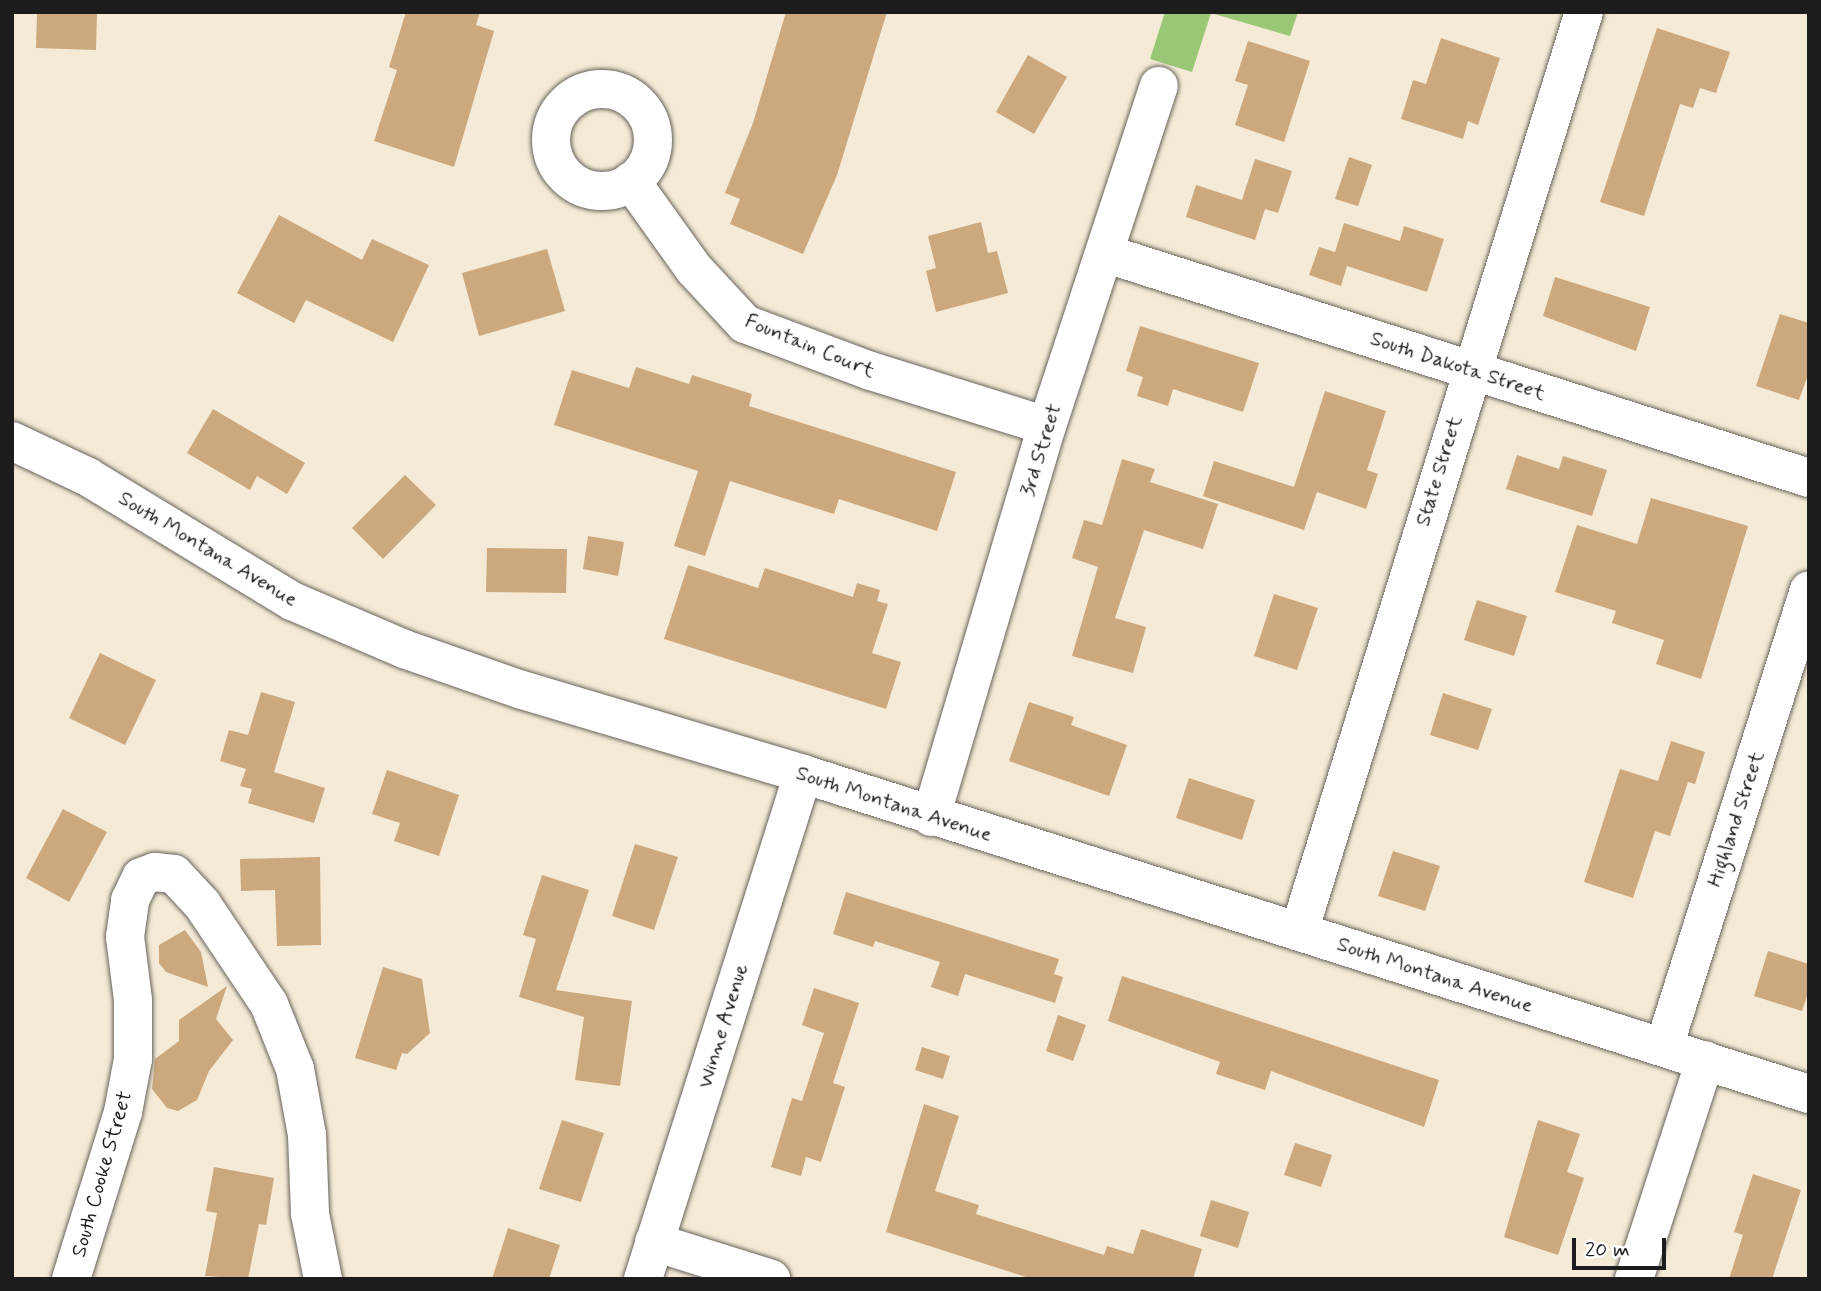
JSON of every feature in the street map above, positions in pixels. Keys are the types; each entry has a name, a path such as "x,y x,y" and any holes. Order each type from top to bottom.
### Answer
{"street":[{"name":"State Street","path":"1299,932 1469,370 1584,12"},
{"name":"3rd Street","path":"932,817 1048,426 1107,254 1159,86"},
{"name":"Fountain Court","path":"631,181 694,269 745,324 871,371 1048,426"},
{"name":"South Dakota Street","path":"1107,254 1809,478"},
{"name":"South Montana Avenue","path":"12,441 88,477 240,572 349,626 522,690 803,774 1809,1094"},
{"name":"Highland Street","path":"1664,1047 1809,590"},
{"name":"Winne Avenue","path":"643,1279 803,774"},
{"name":"South Cooke Street","path":"71,1279 123,1112 133,1059 133,1000 125,937 130,900 141,877 155,872 174,874 202,904 269,1004 295,1069 307,1135 310,1214 323,1279"},
{"path":"1634,1279 1705,1060"},
{"path":"654,1242 771,1279"}],"green space":[{"path":"1165,12 1298,12 1290,36 1211,13 1192,72 1150,59"}],"building":[{"path":"37,12 97,12 96,50 36,48"},
{"path":"406,12 480,12 476,25 494,31 454,167 374,141 397,70 389,67"},
{"path":"786,12 887,12 837,175 803,254 730,224 740,199 725,193 753,123"},
{"path":"1657,28 1730,52 1716,93 1700,88 1693,108 1680,104 1644,216 1600,202"},
{"path":"1441,38 1500,58 1478,125 1468,121 1463,139 1401,119 1413,80 1426,84"},
{"path":"1248,41 1310,61 1284,142 1235,125 1248,85 1235,81"},
{"path":"1028,55 1067,77 1034,134 996,112"},
{"path":"1349,157 1372,165 1358,206 1335,199"},
{"path":"1255,159 1292,171 1278,213 1265,209 1255,240 1186,217 1196,185 1242,200"},
{"path":"279,215 362,260 372,239 429,265 393,342 306,300 294,323 237,293"},
{"path":"981,222 988,253 997,251 1008,293 936,312 926,271 936,268 928,236"},
{"path":"1344,223 1400,241 1404,226 1444,239 1427,292 1347,266 1341,286 1309,275 1319,247 1335,252"},
{"path":"547,249 565,311 479,336 462,273"},
{"path":"1555,277 1650,307 1636,351 1543,316"},
{"path":"1780,314 1809,323 1809,372 1799,400 1756,386"},
{"path":"1140,326 1259,363 1243,412 1173,389 1168,406 1137,396 1143,377 1126,371"},
{"path":"636,367 689,384 692,375 752,394 749,406 956,472 937,531 839,499 834,514 730,481 705,556 674,546 698,471 554,425 572,370 629,388"},
{"path":"1325,391 1386,411 1367,470 1378,474 1366,509 1317,492 1304,530 1203,496 1214,461 1294,487"},
{"path":"213,409 305,463 287,494 257,476 250,490 187,453"},
{"path":"1517,455 1559,469 1563,456 1607,470 1592,516 1506,489"},
{"path":"1122,459 1155,469 1150,482 1218,504 1203,549 1144,530 1115,618 1146,627 1133,673 1072,656 1098,567 1072,558 1084,520 1102,525"},
{"path":"405,475 436,505 383,559 352,528"},
{"path":"1651,498 1748,526 1701,679 1656,664 1664,640 1612,623 1616,611 1555,592 1577,525 1637,544"},
{"path":"588,536 624,542 618,576 583,569"},
{"path":"487,548 567,549 566,593 486,592"},
{"path":"688,565 758,588 765,568 853,597 857,583 880,590 877,601 888,604 872,653 901,662 886,709 664,639"},
{"path":"1274,594 1318,608 1297,670 1254,656"},
{"path":"1477,600 1527,616 1514,656 1464,640"},
{"path":"100,653 156,680 125,745 69,718"},
{"path":"261,692 295,702 274,772 325,788 314,823 248,803 252,789 240,786 246,769 220,761 229,730 248,735"},
{"path":"1443,693 1492,709 1478,750 1430,735"},
{"path":"1029,702 1074,717 1071,725 1127,745 1109,796 1009,761"},
{"path":"1671,741 1705,752 1695,784 1688,782 1670,836 1655,831 1633,898 1584,882 1620,769 1658,781"},
{"path":"387,770 459,795 439,856 394,841 400,823 372,814"},
{"path":"1189,778 1255,800 1242,840 1176,818"},
{"path":"63,809 107,832 69,902 26,878"},
{"path":"635,844 678,857 654,930 612,916"},
{"path":"1393,851 1440,866 1425,911 1378,896"},
{"path":"320,857 321,945 277,946 275,890 241,891 240,859"},
{"path":"542,875 589,890 556,990 632,1001 620,1086 575,1080 584,1017 519,997 536,939 523,935"},
{"path":"846,892 1059,959 1054,974 1063,977 1055,1003 965,974 958,996 931,987 940,962 875,941 873,947 833,934"},
{"path":"185,930 201,952 208,987 166,972 159,963 159,945"},
{"path":"1768,951 1809,964 1809,990 1802,1011 1754,996"},
{"path":"383,967 422,979 430,1033 407,1054 402,1053 396,1070 355,1058"},
{"path":"1122,976 1439,1080 1424,1127 1271,1071 1265,1090 1216,1074 1220,1062 1108,1021"},
{"path":"227,986 216,1019 233,1040 209,1071 197,1100 178,1111 167,1108 152,1089 155,1059 179,1041 179,1020"},
{"path":"814,988 859,1003 833,1083 845,1087 821,1162 806,1157 801,1176 771,1167 792,1098 802,1101 824,1033 802,1025"},
{"path":"1058,1015 1086,1025 1073,1061 1046,1051"},
{"path":"922,1047 950,1056 943,1079 915,1070"},
{"path":"924,1104 959,1116 935,1191 979,1205 976,1214 1104,1255 1107,1246 1133,1254 1141,1229 1202,1249 1193,1279 1032,1279 886,1232"},
{"path":"562,1120 604,1133 581,1202 539,1189"},
{"path":"1538,1120 1580,1134 1567,1172 1584,1178 1558,1255 1504,1237"},
{"path":"1295,1143 1332,1155 1321,1187 1284,1175"},
{"path":"214,1167 274,1178 266,1225 259,1224 248,1279 205,1276 217,1213 206,1211"},
{"path":"1753,1174 1801,1190 1772,1279 1729,1279 1743,1235 1734,1232"},
{"path":"1211,1200 1249,1212 1238,1248 1200,1236"},
{"path":"508,1228 560,1245 549,1279 492,1279"}]}
